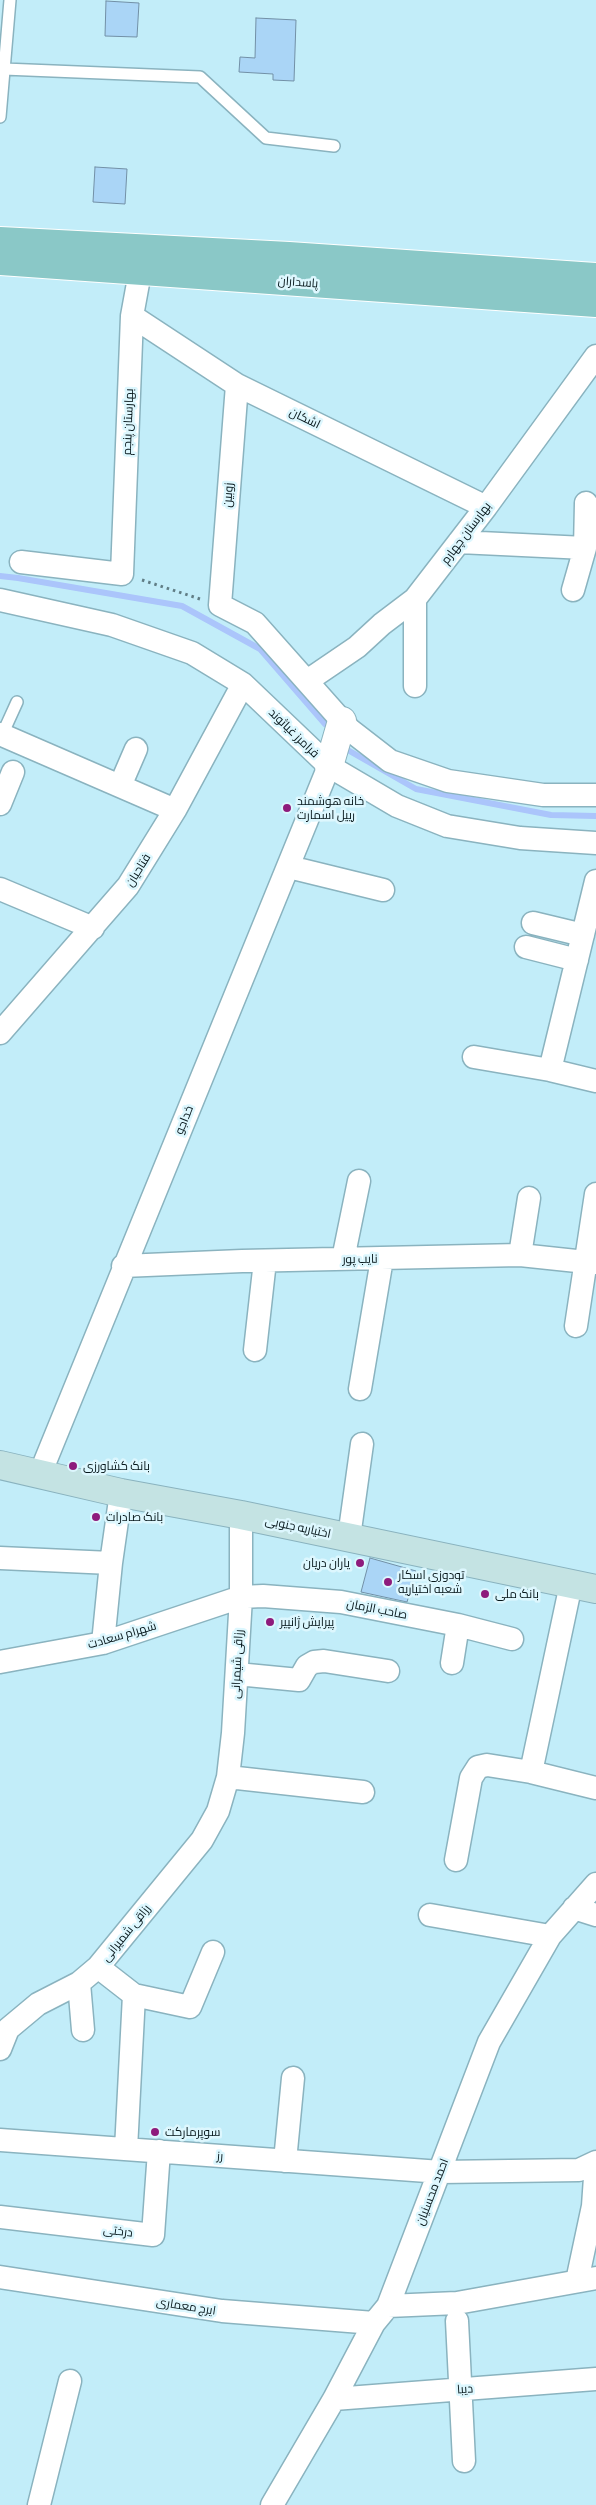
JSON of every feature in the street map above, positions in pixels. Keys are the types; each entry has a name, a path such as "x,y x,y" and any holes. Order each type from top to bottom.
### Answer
{"main road":[{"name":"پاسداران","path":"0,241 142,259 596,303"},
{"name":"پاسداران","path":"0,261 142,259 596,276"},
{"name":"اختیاریه جنوبی","path":"0,1465 121,1493 241,1515 583,1587"}],"street":[{"name":"بهارستان پنجم","path":"122,574 132,316 142,259"},
{"name":"اشکان","path":"132,316 237,385 486,507"},
{"name":"بهارستان چهارم","path":"307,681 357,646 415,599 486,507 596,356"},
{"name":"زوبین","path":"220,605 237,385"},
{"path":"573,590 585,548 586,503"},
{"path":"459,542 585,548"},
{"path":"20,562 122,574"},
{"path":"415,599 415,686"},
{"name":"فرامرز غیاثوند","path":"0,600 112,625 192,653 243,684 328,766 397,806 447,826 520,838 596,843"},
{"path":"220,605 255,623 350,730 390,761 448,781 543,795 596,795"},
{"name":"فتاحیان","path":"2,1029 93,928 128,886 175,810 243,684"},
{"path":"328,766 342,721"},
{"path":"1,735 175,810"},
{"path":"120,786 136,749"},
{"name":"خداجو","path":"40,1474 123,1266 289,867 328,766"},
{"path":"0,804 13,772"},
{"path":"289,867 383,890"},
{"path":"550,1070 596,881"},
{"path":"0,889 93,928"},
{"path":"533,923 583,935"},
{"path":"526,947 577,960"},
{"path":"474,1057 550,1070 596,1081"},
{"path":"343,1259 359,1181"},
{"path":"576,1326 590,1261 596,1194"},
{"path":"520,1255 529,1198"},
{"name":"نایب پور","path":"123,1266 520,1255 590,1261"},
{"path":"360,1389 382,1258"},
{"path":"255,1350 265,1261"},
{"path":"349,1538 362,1444"},
{"path":"103,1643 111,1563 121,1493"},
{"name":"رزاقی شیمرانی","path":"218,1811 228,1777 237,1674 241,1597 241,1515"},
{"path":"0,1558 111,1563"},
{"path":"531,1772 583,1587"},
{"name":"صاحب الزمان","path":"241,1597 263,1596 341,1602 458,1625 512,1639"},
{"name":"شهرام سعادت","path":"0,1662 103,1643 241,1597"},
{"path":"452,1663 458,1625"},
{"path":"237,1674 299,1680 307,1666 324,1661 388,1671"},
{"path":"456,1860 471,1778 478,1768 487,1765 531,1772 596,1788"},
{"path":"228,1777 363,1792"},
{"name":"رزاقی شمیرانی","path":"4,2039 38,2004 79,1983 98,1967 202,1840 218,1811"},
{"name":"احمد محسنیان","path":"272,2505 334,2399 374,2323 388,2306 489,2042 550,1936 596,1884"},
{"path":"574,1908 596,1915"},
{"path":"430,1915 550,1936"},
{"path":"98,1967 134,1995 190,2007 213,1952"},
{"path":"79,1983 83,2030"},
{"path":"126,2149 134,1995"},
{"path":"285,2160 293,2078"},
{"name":"رز","path":"0,2140 440,2172 579,2170 596,2163"},
{"name":"درختی","path":"0,2217 153,2235 159,2151"},
{"path":"388,2306 457,2303 586,2279 596,2163"},
{"name":"ایرج معماری","path":"0,2277 222,2311 374,2323"},
{"path":"457,2321 464,2461"},
{"name":"دیبا","path":"334,2399 596,2379"},
{"path":"39,2505 70,2380"}],"lane":[{"path":"0,117 10,0"},
{"path":"4,69 200,77 266,138 334,146"},
{"path":"1,735 17,702"}],"path":[{"path":"122,574 220,605"}],"building":[{"path":"106,1 139,3 137,37 105,36"},
{"path":"256,18 296,20 294,81 273,80 273,74 239,72 240,57 255,58"},
{"path":"95,167 127,169 125,204 93,202"},
{"name":"تودوزی اسکار شعبه اختیاریه","path":"370,1558 416,1571 407,1602 361,1592"}],"waterway":[{"path":"0,576 182,606 260,649 325,724"},
{"path":"346,749 416,789 551,815 596,816"}],"place":[{"name":"خانه هوشمند رییل اسمارت","path":"287,808"},
{"name":"بانک کشاورزی","path":"73,1466"},
{"name":"بانک صادرات","path":"96,1517"},
{"name":"یاران دریان","path":"360,1563"},
{"name":"تودوزی اسکار شعبه اختیاریه","path":"388,1582"},
{"name":"بانک ملی","path":"485,1594"},
{"name":"پیرایش ژانپیر","path":"270,1622"},
{"name":"سوپرمارکت","path":"155,2132"}]}
